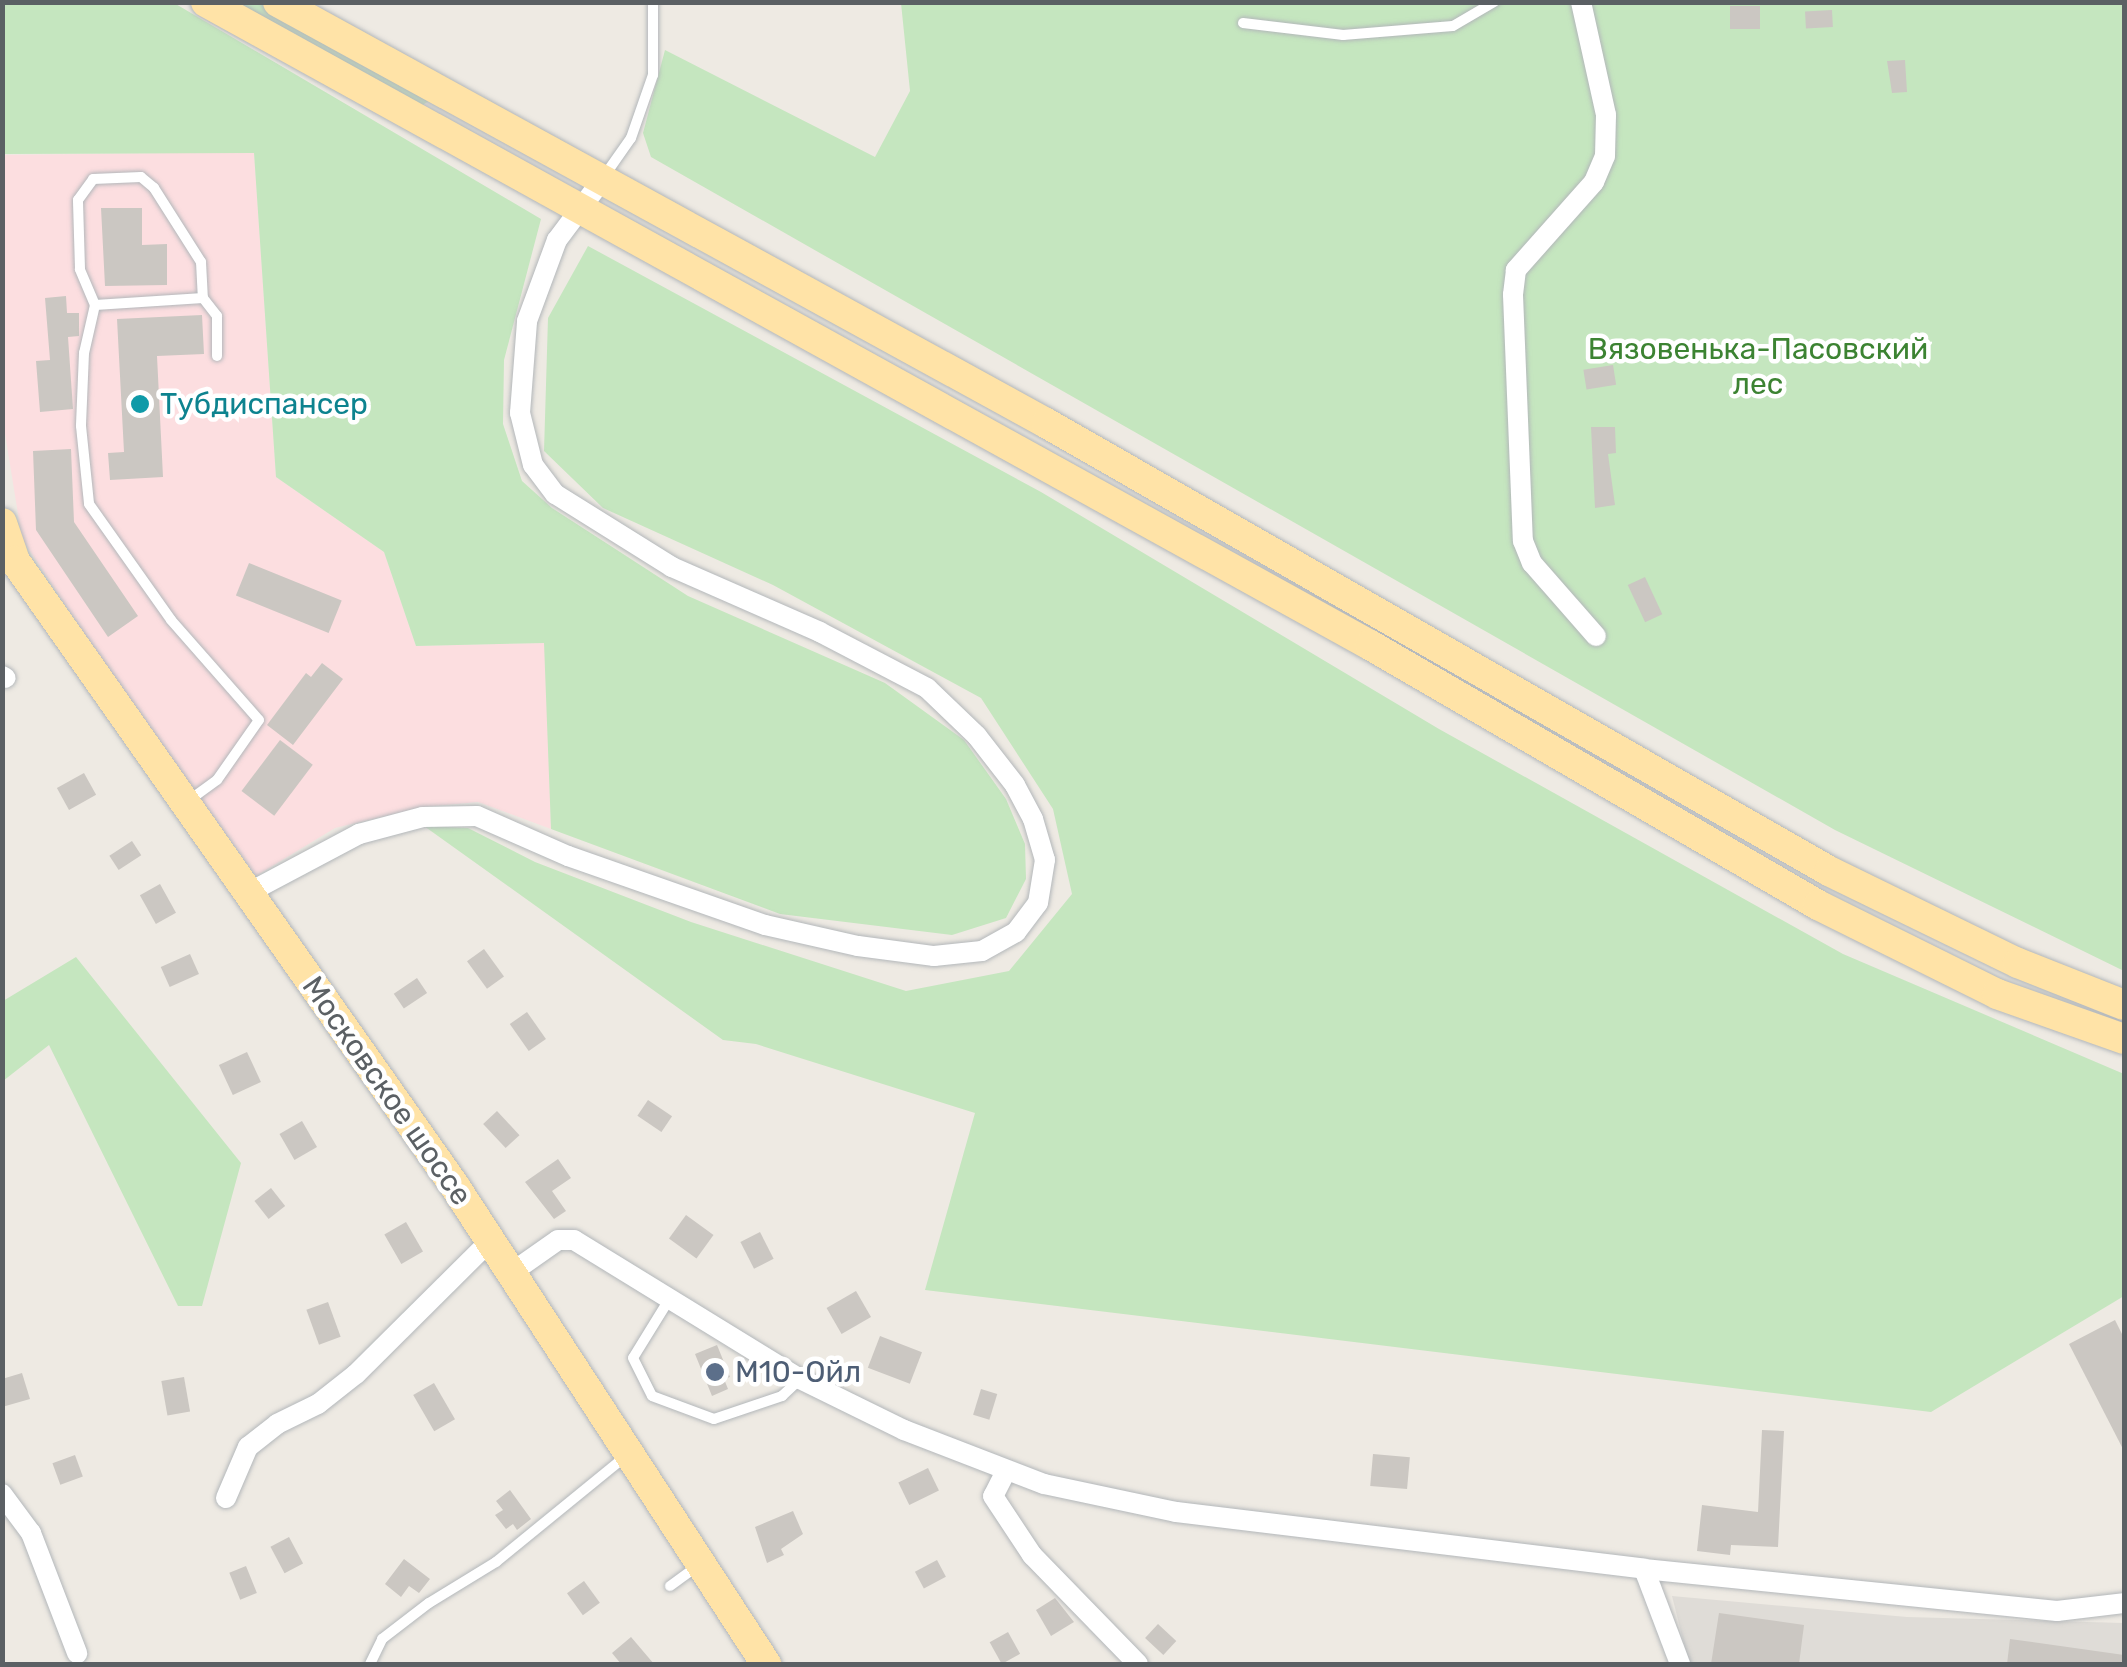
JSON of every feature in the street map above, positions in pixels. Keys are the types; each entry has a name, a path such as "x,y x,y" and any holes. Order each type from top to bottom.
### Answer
{"main road":[{"path":"206,2 1352,635 1818,905 1997,994 2124,1039"},
{"path":"278,2 1372,606 1830,871 2018,964 2124,1005"},
{"name":"Московское шоссе","path":"2,523 15,560 512,1273 766,1664"}],"street":[{"path":"1581,2 1606,115 1605,156 1594,182 1516,270 1514,295 1523,541 1532,563 1596,636"},
{"path":"248,892 360,834 423,817 477,816 568,856 765,925 858,946 934,956 982,951 1016,932 1038,903 1045,860 1033,818 1015,785 977,736 927,688 820,632 672,567 555,494 533,465 520,413 527,322 557,240 602,180"},
{"path":"512,1273 558,1240 574,1240 800,1379 904,1430 1044,1484 1176,1512 1644,1569 2057,1611 2124,1602"},
{"path":"226,1498 248,1447 277,1424 318,1404 356,1374 490,1241"},
{"path":"1006,1472 993,1496 1032,1555 1138,1664"},
{"path":"2,1494 32,1533 77,1653"},
{"path":"1644,1569 1680,1664"}],"lane":[{"path":"602,180 631,138 653,75 653,2"},
{"path":"1243,23 1343,36 1454,26 1494,2"},
{"path":"186,803 217,780 259,720 170,620 89,504 81,426 84,353 95,305 80,270 78,200 92,179 140,178 154,188 201,262 203,298 216,316 216,356"},
{"path":"95,305 203,298"},
{"path":"670,1297 634,1358 652,1396 714,1420 782,1396 800,1379"},
{"path":"370,1664 382,1639 429,1603 496,1562 628,1454"},
{"path":"670,1586 700,1564"}],"shaded area":[{"path":"254,152 276,477 384,552 416,646 545,643 551,829 478,802 423,807 335,828 256,876 107,668 22,539 3,421 2,155"},
{"path":"1672,1596 1907,1617 2124,1623 2124,1664 1689,1664"}],"green space":[{"path":"2,3 174,3 541,219 504,360 503,424 522,481 552,508 688,596 885,683 964,740 1006,799 1025,844 1026,879 1006,918 952,935 780,914 551,829 544,643 416,646 384,552 276,477 254,153 3,154"},
{"path":"231,3 260,3 432,99 418,108"},
{"name":"Вязовенька-Пасовский лес","path":"901,3 2124,3 2124,971 1835,830 651,157 643,133 665,50 875,157 910,91"},
{"path":"588,246 1041,492 1439,729 1843,954 2124,1074 2124,1296 1931,1412 925,1290 975,1113 756,1044 723,1040 424,826 468,828 535,862 691,922 906,991 1009,971 1072,894 1053,809 981,698 773,585 603,508 544,451 548,318"},
{"path":"76,957 241,1163 202,1306 178,1306 49,1045 3,1081 3,1001"}],"building":[{"path":"1730,6 1760,6 1760,29 1730,29"},
{"path":"1832,10 1833,27 1806,28 1805,11"},
{"path":"1905,60 1907,92 1892,93 1887,61"},
{"path":"101,208 142,208 142,245 167,244 167,285 105,286"},
{"path":"66,296 67,313 79,313 79,336 68,337 73,409 40,412 36,361 50,360 45,298"},
{"name":"Тубдиспансер","path":"202,315 204,354 157,356 163,477 110,480 108,453 124,452 117,319"},
{"path":"1613,365 1616,385 1586,389 1583,370"},
{"path":"1591,427 1615,427 1616,453 1608,454 1615,505 1595,508"},
{"path":"71,449 74,522 138,616 108,637 36,530 33,451"},
{"path":"249,563 342,600 329,633 236,595"},
{"path":"1645,577 1662,614 1645,622 1628,585"},
{"path":"322,663 343,679 293,745 267,725 306,673 311,677"},
{"path":"280,740 313,765 274,816 241,791"},
{"path":"84,773 96,795 69,810 57,788"},
{"path":"132,841 141,855 119,870 109,856"},
{"path":"160,884 176,913 156,924 140,895"},
{"path":"484,949 504,977 487,989 467,961"},
{"path":"190,954 199,974 170,987 161,967"},
{"path":"417,978 427,993 404,1009 394,994"},
{"path":"527,1012 546,1039 529,1051 510,1024"},
{"path":"247,1052 261,1082 233,1095 219,1065"},
{"path":"648,1100 672,1116 661,1132 637,1116"},
{"path":"497,1111 520,1135 506,1148 483,1124"},
{"path":"302,1121 317,1147 294,1160 279,1134"},
{"path":"558,1159 571,1178 552,1191 566,1211 554,1219 525,1182"},
{"path":"271,1188 285,1206 269,1219 254,1201"},
{"path":"686,1215 714,1235 696,1258 669,1238"},
{"path":"406,1222 423,1251 401,1264 384,1234"},
{"path":"760,1232 774,1259 754,1269 740,1242"},
{"path":"856,1291 871,1317 842,1334 827,1308"},
{"path":"328,1302 341,1337 319,1345 306,1310"},
{"path":"2115,1320 2124,1338 2124,1451 2069,1344"},
{"path":"880,1336 922,1352 910,1384 868,1368"},
{"path":"717,1345 730,1377 724,1379 728,1389 712,1396 695,1354"},
{"path":"22,1373 30,1399 2,1407 2,1379"},
{"path":"184,1377 190,1411 167,1415 161,1381"},
{"path":"434,1383 455,1419 434,1431 413,1395"},
{"path":"981,1389 997,1394 989,1420 973,1415"},
{"path":"1762,1430 1784,1431 1778,1547 1731,1545 1730,1555 1697,1551 1702,1505 1758,1512"},
{"path":"1373,1454 1410,1457 1407,1489 1370,1486"},
{"path":"75,1455 83,1477 60,1485 52,1463"},
{"path":"928,1468 939,1490 909,1505 898,1482"},
{"path":"510,1490 531,1519 517,1530 513,1524 506,1529 495,1515 503,1510 496,1501"},
{"path":"793,1511 803,1534 781,1549 784,1555 767,1563 755,1527"},
{"path":"289,1537 303,1563 285,1573 270,1547"},
{"path":"404,1559 430,1579 419,1593 409,1586 401,1597 385,1584"},
{"path":"937,1560 946,1577 924,1589 915,1572"},
{"path":"246,1566 257,1593 240,1600 229,1573"},
{"path":"584,1581 600,1603 583,1615 567,1593"},
{"path":"1055,1598 1074,1622 1051,1636 1036,1610"},
{"path":"1719,1613 1804,1625 1799,1664 1711,1664"},
{"path":"1158,1624 1176,1641 1163,1655 1145,1638"},
{"path":"1008,1632 1020,1654 1002,1664 990,1642"},
{"path":"631,1637 654,1664 621,1664 612,1653"},
{"path":"2010,1639 2124,1655 2124,1664 2007,1664"}],"place":[{"name":"Тубдиспансер","path":"140,404"},
{"name":"М10-Ойл","path":"715,1372"}]}
